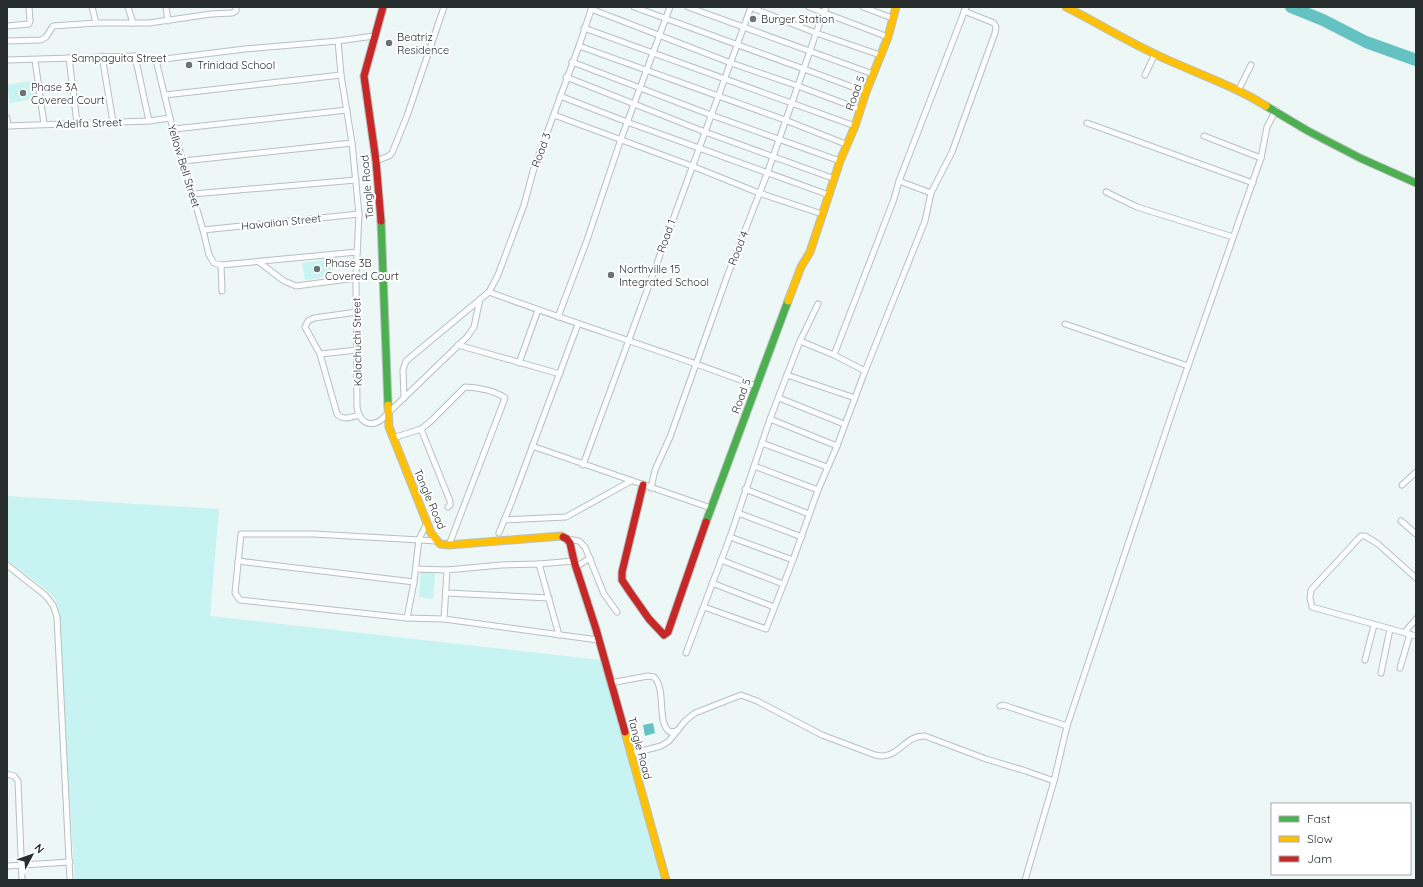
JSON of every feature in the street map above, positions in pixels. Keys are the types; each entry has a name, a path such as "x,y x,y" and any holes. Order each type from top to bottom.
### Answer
{"street":[{"path":"7,26 29,24 29,7"},
{"path":"92,7 96,23"},
{"path":"128,7 133,23"},
{"path":"166,7 168,21"},
{"path":"209,7 210,14"},
{"path":"7,40 41,40 46,37 53,26 96,23 149,23 210,14 232,13 236,11 236,7"},
{"name":"Tangle Road","path":"383,7 364,76 376,160 381,214 388,422 393,438 431,533 440,544 449,545 561,536 567,538 570,543 666,880"},
{"path":"376,160 390,156 392,153 407,116 444,7"},
{"path":"634,7 804,68 866,92"},
{"path":"558,317 586,243 627,122 670,7"},
{"path":"688,7 874,74"},
{"path":"750,7 816,33 880,55"},
{"name":"Road 1","path":"583,465 731,63 750,7"},
{"path":"809,7 825,10 888,37"},
{"path":"863,7 892,18"},
{"name":"Road 5","path":"643,485 624,563 622,580 652,622 663,635 666,635 711,508 789,298 801,267 810,252 840,161 848,145 866,92 888,37 896,7"},
{"path":"1066,7 1096,21 1156,54 1212,78 1276,110 1308,131 1340,148 1416,183"},
{"path":"591,8 731,63 860,109"},
{"name":"Road 3","path":"489,292 498,275 512,240 534,168 579,46 591,8"},
{"path":"704,607 766,629 802,537 818,490 837,446 865,370 925,221 931,193 952,152 996,27 994,23 965,9 834,355"},
{"name":"Road 4","path":"651,488 656,470 670,436 728,274 758,193 767,174 772,156 825,10"},
{"path":"584,28 855,126"},
{"name":"Sampaguita Street","path":"7,60 135,56 156,60 245,49 338,42 374,36"},
{"name":"Kalachuchi Street","path":"338,42 341,76 352,143 358,214 356,278 357,407 359,415"},
{"path":"579,46 785,120 848,145"},
{"path":"1145,75 1156,54"},
{"path":"102,56 113,122"},
{"path":"135,56 149,121"},
{"path":"69,58 77,123"},
{"path":"35,60 44,124"},
{"name":"Yellow Bell Street","path":"156,60 170,118 193,194 209,255 214,263 221,265"},
{"path":"572,62 711,115 840,161"},
{"path":"1238,91 1251,65"},
{"path":"165,95 341,76"},
{"path":"566,78 705,132 835,179"},
{"path":"560,96 767,174 828,195"},
{"path":"174,130 347,110"},
{"path":"1025,880 1054,781 1067,726 1188,366 1262,158 1267,127 1276,110"},
{"path":"554,115 692,166 758,193 822,214"},
{"path":"7,118 8,126"},
{"name":"Adelfa Street","path":"8,126 149,121 170,118"},
{"path":"1087,123 1253,183"},
{"path":"1204,136 1262,158"},
{"path":"183,161 352,143"},
{"path":"193,194 356,180"},
{"path":"899,181 931,193"},
{"path":"1106,192 1137,207 1233,237"},
{"name":"Hawaiian Street","path":"203,230 358,214"},
{"path":"222,291 221,265 357,252"},
{"path":"259,262 284,281 296,286 356,278"},
{"path":"404,398 403,370 406,361 489,292 578,324 696,363 756,386"},
{"path":"357,312 314,318 306,323 305,327 320,354 338,416 347,418 359,415 364,422 372,424 381,420 467,337 474,327 480,299"},
{"path":"686,653 730,537 770,419 800,341 818,304"},
{"path":"519,363 538,310"},
{"path":"499,533 578,324"},
{"path":"1065,324 1188,366"},
{"path":"800,341 865,370"},
{"path":"458,345 560,374"},
{"path":"320,354 357,350"},
{"path":"787,375 855,398"},
{"path":"393,438 421,429 465,387 472,387 495,393 505,398 449,545"},
{"path":"779,398 844,424"},
{"path":"770,419 837,446"},
{"path":"421,429 450,501 450,505 448,507"},
{"path":"762,443 827,467"},
{"path":"532,446 583,465 711,508"},
{"path":"754,466 818,490"},
{"path":"1402,485 1416,472"},
{"path":"504,520 566,517 631,481"},
{"path":"745,490 810,514"},
{"path":"738,513 802,537"},
{"path":"1401,521 1416,534"},
{"path":"407,618 416,569 419,539 427,523"},
{"path":"437,541 314,534 241,534 235,593 240,600 407,618 444,619 598,640"},
{"path":"1416,578 1378,544 1365,536 1361,536 1311,590 1310,598 1312,606 1390,630 1416,636"},
{"path":"730,537 793,560"},
{"path":"567,538 582,543 590,558 604,594 617,612"},
{"path":"416,569 447,570 501,565 575,564 590,558"},
{"path":"721,560 783,584"},
{"path":"238,561 414,582"},
{"path":"539,564 558,635"},
{"path":"7,565 45,595 53,605 57,617 70,880"},
{"path":"444,619 447,570"},
{"path":"712,583 774,607"},
{"path":"446,593 549,598"},
{"path":"1400,668 1408,633 1416,619"},
{"path":"1365,660 1374,625"},
{"path":"1381,673 1390,630"},
{"path":"610,683 648,676 654,677 657,680 660,691 664,726 670,732 677,731"},
{"path":"630,754 661,746 669,741 685,721 695,713 739,695 744,695 822,735 875,755 889,756 915,737 925,736 986,759 1013,766 1054,781"},
{"path":"1000,706 1003,705 1067,726"},
{"path":"7,774 14,776 18,781 22,880"},
{"path":"7,866 70,862"}],"shaded area":[{"name":"Phase 3A Covered Court","path":"36,80 39,98 10,103 7,85"},
{"name":"Phase 3B Covered Court","path":"330,259 332,276 305,280 302,263"},
{"path":"7,496 219,509 210,616 601,660 662,880 75,880 58,610 56,600 49,592 7,560"},
{"path":"421,570 435,571 433,599 419,597"}],"water":[{"path":"653,723 655,733 645,736 643,725"}],"waterway":[{"path":"1291,7 1323,20 1366,42 1416,60"}],"traffic: fast":[{"path":"1266,106 1308,131 1360,158 1416,183"},
{"path":"381,221 388,405"},
{"path":"706,522 788,301"}],"traffic: slow":[{"path":"788,301 801,267 810,252 840,161 855,126 866,92 888,37 896,7"},
{"path":"1066,7 1144,49 1239,91 1266,106"},
{"path":"388,405 389,427 431,533 440,544 449,545 563,537"},
{"path":"625,732 666,880"}],"traffic: jam":[{"path":"381,221 376,161 364,76 383,7"},
{"path":"643,485 622,572 622,580 649,619 664,635 668,632 706,522"},
{"path":"563,537 570,543 625,732"}],"place":[{"name":"Burger Station","path":"753,19"},
{"name":"Beatriz Residence","path":"389,43"},
{"name":"Trinidad School","path":"189,65"},
{"name":"Phase 3A Covered Court","path":"23,93"},
{"name":"Phase 3B Covered Court","path":"317,269"},
{"name":"Northville 15 Integrated School","path":"611,275"}]}
